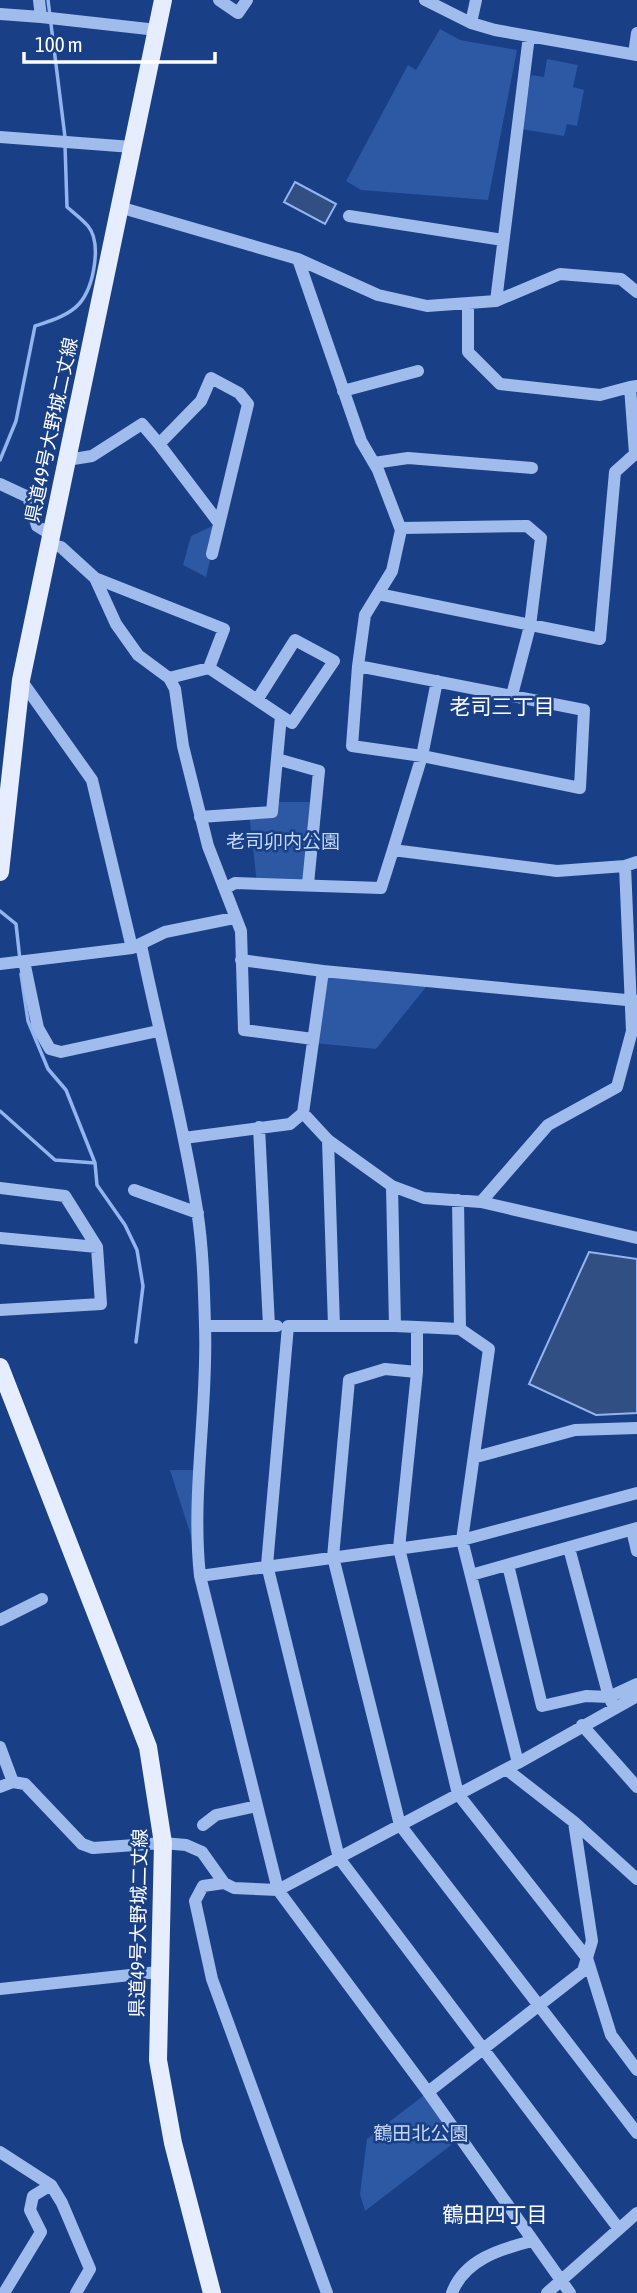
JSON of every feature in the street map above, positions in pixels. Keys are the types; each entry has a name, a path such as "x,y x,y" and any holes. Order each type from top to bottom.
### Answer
{"main road":[{"name":"県道49号大野城二丈線","path":"0,872 21,680 163,0"},
{"name":"県道49号大野城二丈線","path":"0,1367 148,1747 163,1843 158,2060 165,2104 212,2293"}],"street":[{"path":"39,0 48,17"},
{"path":"219,0 238,13 247,0"},
{"path":"425,0 471,23 528,36 635,54 637,33"},
{"path":"471,23 476,0"},
{"path":"0,13 157,30"},
{"path":"496,301 528,36"},
{"path":"0,137 132,147"},
{"path":"119,207 298,259 378,295 427,306 496,301 560,274 621,279 637,292"},
{"path":"349,216 503,240"},
{"path":"298,259 361,442 374,463 401,528 392,571 365,615 358,666 352,746 422,756 580,788 584,710 358,666"},
{"path":"378,594 600,639 615,472 635,454 634,387 600,395 500,384 468,352 468,304"},
{"path":"342,391 418,371"},
{"path":"159,444 201,401 211,378 240,393 248,404 212,554"},
{"path":"67,460 92,456 142,424 219,523"},
{"path":"374,463 408,458 532,468"},
{"path":"0,484 28,497 37,526 95,578 224,629 209,668"},
{"path":"401,528 527,526 541,538 530,626 512,695"},
{"path":"95,578 116,624 138,654 169,678 175,689 183,746 200,817 208,846 241,931 244,1030 313,1039"},
{"path":"169,678 209,668 292,723 334,661 295,640 257,699"},
{"path":"21,680 92,780 184,1138 198,1213 205,1326 205,1386 196,1539 200,1576 278,1890 428,2092 570,2293"},
{"path":"226,888 235,883 381,888 422,756 437,681"},
{"path":"200,817 272,812 281,716"},
{"path":"277,759 319,771 308,884"},
{"path":"393,850 557,871 631,864 635,1002 632,1031 617,1087 548,1125 481,1202"},
{"path":"158,1031 61,1052 50,1049 38,1028 12,963 136,946 165,932 234,918"},
{"path":"242,960 323,971 635,1002"},
{"path":"184,1138 290,1124 303,1113 323,971"},
{"path":"303,1113 328,1140 392,1186 424,1198 481,1202 637,1238"},
{"path":"259,1127 269,1326"},
{"path":"328,1140 334,1326"},
{"path":"392,1186 395,1326"},
{"path":"0,1188 65,1196 97,1247 101,1304 0,1310"},
{"path":"134,1190 198,1213"},
{"path":"458,1200 460,1329"},
{"path":"0,1238 97,1247"},
{"path":"205,1326 395,1326 460,1329 489,1349 476,1457 462,1540 512,1766 637,1879"},
{"path":"288,1326 267,1565 339,1858 619,2229"},
{"path":"417,1327 417,1372 399,1548 458,1794 587,1958 611,2035 637,2070"},
{"path":"417,1372 385,1369 349,1380 333,1556 400,1825 637,2133"},
{"path":"476,1457 575,1430 637,1428"},
{"path":"200,1576 462,1540 637,1493"},
{"path":"471,1575 634,1529 637,1551"},
{"path":"569,1548 612,1702"},
{"path":"508,1565 542,1706 586,1696 612,1702 637,1696"},
{"path":"0,1620 42,1599"},
{"path":"0,1787 13,1782 25,1784 82,1844 93,1848 163,1843 186,1845 202,1852 224,1883 234,1888 278,1890 512,1766 582,1725 637,1684"},
{"path":"582,1725 637,1787"},
{"path":"0,1747 13,1782"},
{"path":"203,1825 216,1815 257,1806"},
{"path":"428,2092 583,1971 592,1941 574,1822"},
{"path":"224,1883 203,1886 195,1901 212,1979 327,2293"},
{"path":"0,1989 158,1972"},
{"path":"0,2152 51,2185 62,2203 90,2269 76,2293"},
{"path":"4,2293 41,2232 30,2210 33,2196 51,2185"},
{"path":"547,2293 637,2213"},
{"path":"452,2293 457,2280 472,2265 497,2250 532,2241"}],"green space":[{"path":"440,29 460,40 517,50 488,200 361,190 346,181 408,65 416,70"},
{"path":"547,59 578,65 573,87 584,90 577,126 567,124 564,136 521,129 531,75 544,77"},
{"path":"219,523 206,577 183,565 191,536"},
{"name":"老司卯内公園","path":"273,802 318,802 308,884 257,884 249,813 272,812"},
{"path":"323,971 430,982 376,1049 313,1043"},
{"path":"170,1470 195,1470 192,1539"},
{"name":"鶴田北公園","path":"428,2092 459,2139 365,2211 360,2194 367,2139"}],"shaded area":[{"path":"295,182 336,204 325,224 284,202"},
{"path":"589,1252 637,1259 637,1413 596,1415 529,1384"}],"waterway":[{"path":"48,0 65,137"},
{"path":"0,460 16,421 35,326 58,318 75,308 89,287 92,276 95,254 92,234 86,223 67,207 65,145"},
{"path":"0,911 16,924 20,960"},
{"path":"21,974 28,1021 48,1069 66,1090 95,1163 97,1185 125,1225 137,1250 143,1286 136,1342"},
{"path":"0,1111 55,1160 95,1163"}],"district":[{"name":"老司三丁目","path":"502,706"},
{"name":"鶴田四丁目","path":"495,2214"}]}
